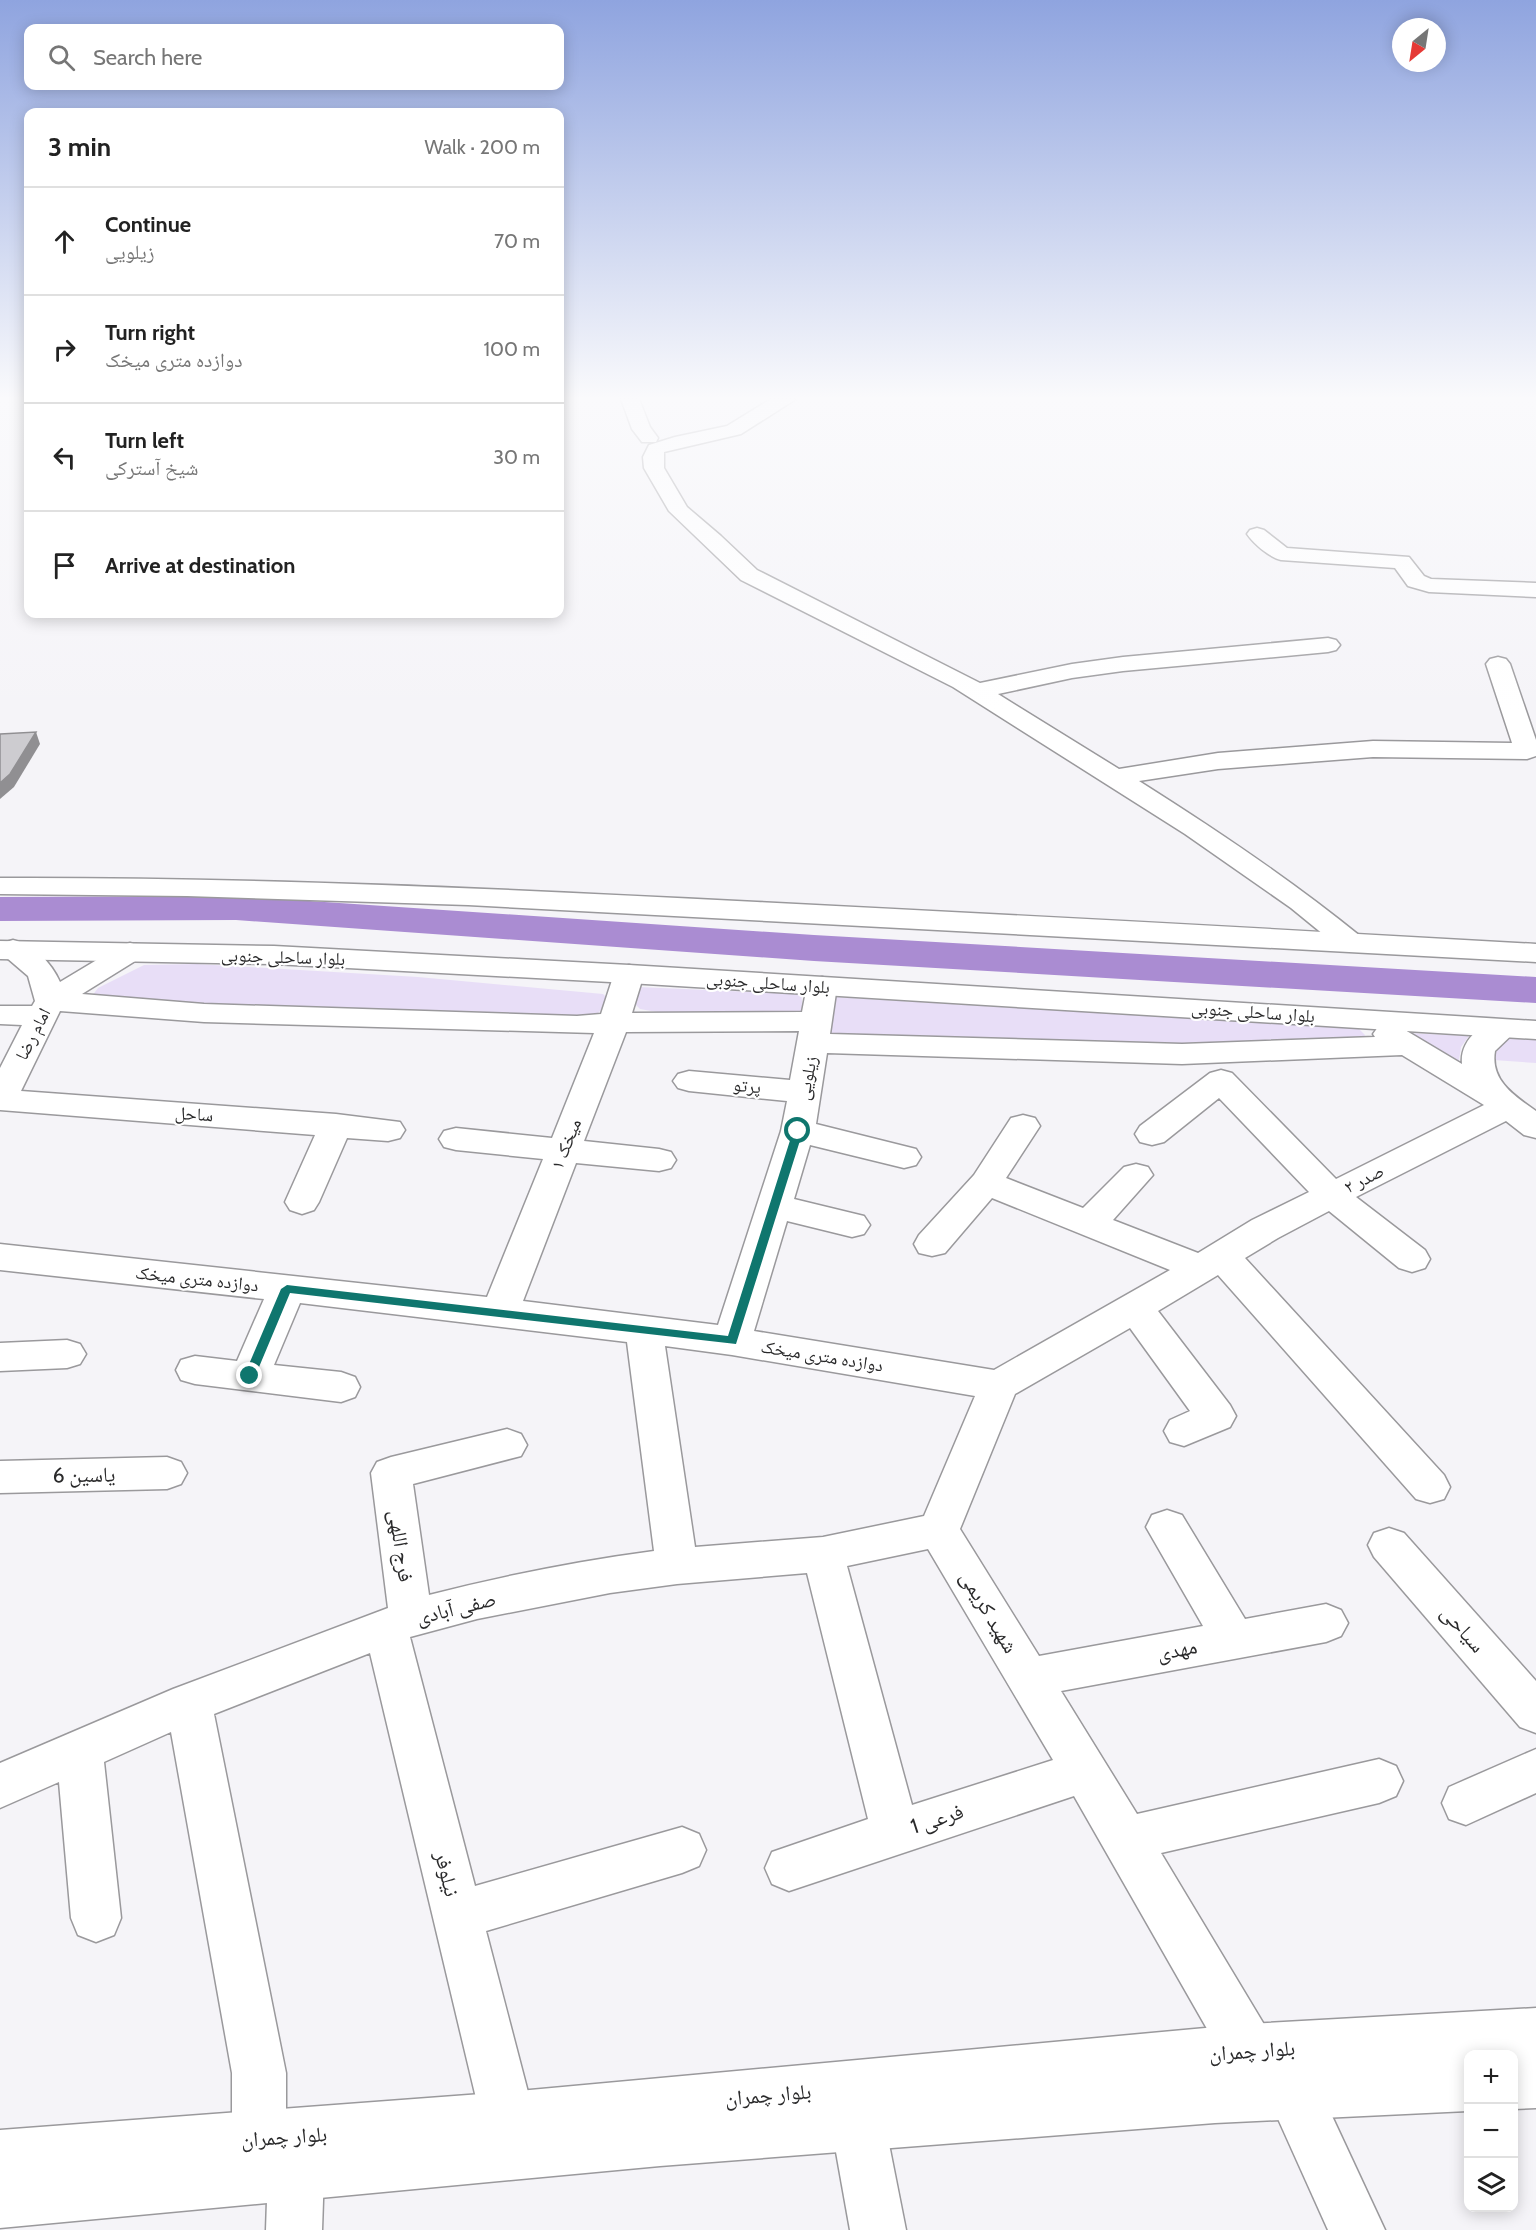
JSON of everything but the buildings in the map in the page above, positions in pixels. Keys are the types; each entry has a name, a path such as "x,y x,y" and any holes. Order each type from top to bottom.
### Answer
{"street":[{"path":"674,503 679,511 714,540 749,575 824,614 877,638 977,691 1195,828 1301,902 1350,942"},
{"path":"1257,534 1281,554 1401,562 1416,580 1429,585 1536,590"},
{"path":"977,691 1072,671 1113,665 1328,645"},
{"path":"1115,777 1218,762 1373,749 1527,751 1498,664"},
{"path":"0,886 123,885 365,890 1536,953"},
{"path":"6,950 36,966 47,980 46,1008"},
{"name":"بلوار ساحلی جنوبی","path":"6,950 274,955 629,974 1536,1030"},
{"path":"46,1008 130,952"},
{"name":"میخک ۱","path":"500,1312 614,1023 629,974"},
{"name":"زیلویی","path":"732,1341 798,1131 822,986"},
{"path":"0,1015 46,1008 577,1025 614,1023 816,1032 1182,1054 1408,1046"},
{"name":"امام رضا","path":"0,1100 46,1008"},
{"path":"1364,1019 1502,1102 1536,1127"},
{"path":"1502,1102 1481,1079 1476,1061 1479,1047 1490,1035 1503,1028"},
{"path":"1152,1134 1221,1080 1332,1196 1412,1259"},
{"name":"پرتو","path":"689,1081 804,1092"},
{"name":"ساحل","path":"0,1100 388,1130"},
{"name":"صدر ۲","path":"1211,1262 1265,1229 1332,1196 1502,1102"},
{"path":"302,1202 336,1125"},
{"path":"932,1244 986,1183 1023,1126"},
{"path":"798,1131 904,1157"},
{"path":"456,1139 659,1160"},
{"path":"1088,1224 1136,1175"},
{"path":"986,1183 1088,1224 1211,1262 1430,1487"},
{"path":"776,1206 852,1225"},
{"name":"دوازده متری میخک","path":"0,1257 500,1312 732,1341 999,1385"},
{"path":"939,1530 999,1385 1211,1262"},
{"path":"250,1376 287,1289"},
{"path":"1135,1308 1216,1416 1184,1431"},
{"path":"644,1331 677,1566"},
{"path":"0,1357 67,1354"},
{"path":"195,1370 341,1387"},
{"name":"فرج اللهی","path":"398,1624 391,1473 507,1445"},
{"name":"یاسین 6","path":"0,1477 167,1473"},
{"path":"1167,1527 1234,1639"},
{"name":"صفی آبادی","path":"0,1786 189,1703 398,1624 544,1587 610,1575 677,1566 823,1554 939,1530"},
{"name":"شهید کریمی","path":"939,1530 1126,1839 1249,2050"},
{"name":"سیاحی","path":"1389,1545 1536,1713"},
{"path":"823,1554 895,1833"},
{"name":"مهدی","path":"1029,1677 1326,1623"},
{"name":"نیلوفر","path":"398,1624 457,1915 508,2119"},
{"path":"189,1703 259,2073 294,2230"},
{"path":"80,1751 96,1918"},
{"path":"1466,1803 1536,1770"},
{"name":"فرعی 1","path":"789,1868 1085,1771"},
{"path":"1126,1839 1379,1781"},
{"path":"457,1915 682,1850"},
{"name":"بلوار چمران","path":"0,2200 508,2119 1249,2050 1536,2034"},
{"path":"1518,2082 1536,2081"},
{"name":"بلوار چمران","path":"0,2158 278,2155 858,2124 1293,2092 1464,2084"},
{"path":"1293,2092 1357,2230"},
{"path":"858,2124 878,2230"}],"shaded area":[{"path":"197,964 418,977 603,994 609,1000 590,1023 89,1000 98,988 144,965"},
{"path":"638,987 801,994 804,1016 657,1012 640,1009 634,1003"},
{"path":"834,997 1358,1028 1365,1035 1362,1041 1182,1046 827,1036"},
{"path":"1406,1033 1469,1036 1461,1047 1458,1067"},
{"path":"1506,1037 1536,1039 1536,1063 1493,1060 1493,1055"}],"waterway":[{"path":"0,909 236,908 814,948 1536,990"}],"route":[{"path":"250,1376 287,1289 500,1312 732,1341 798,1131"}]}
